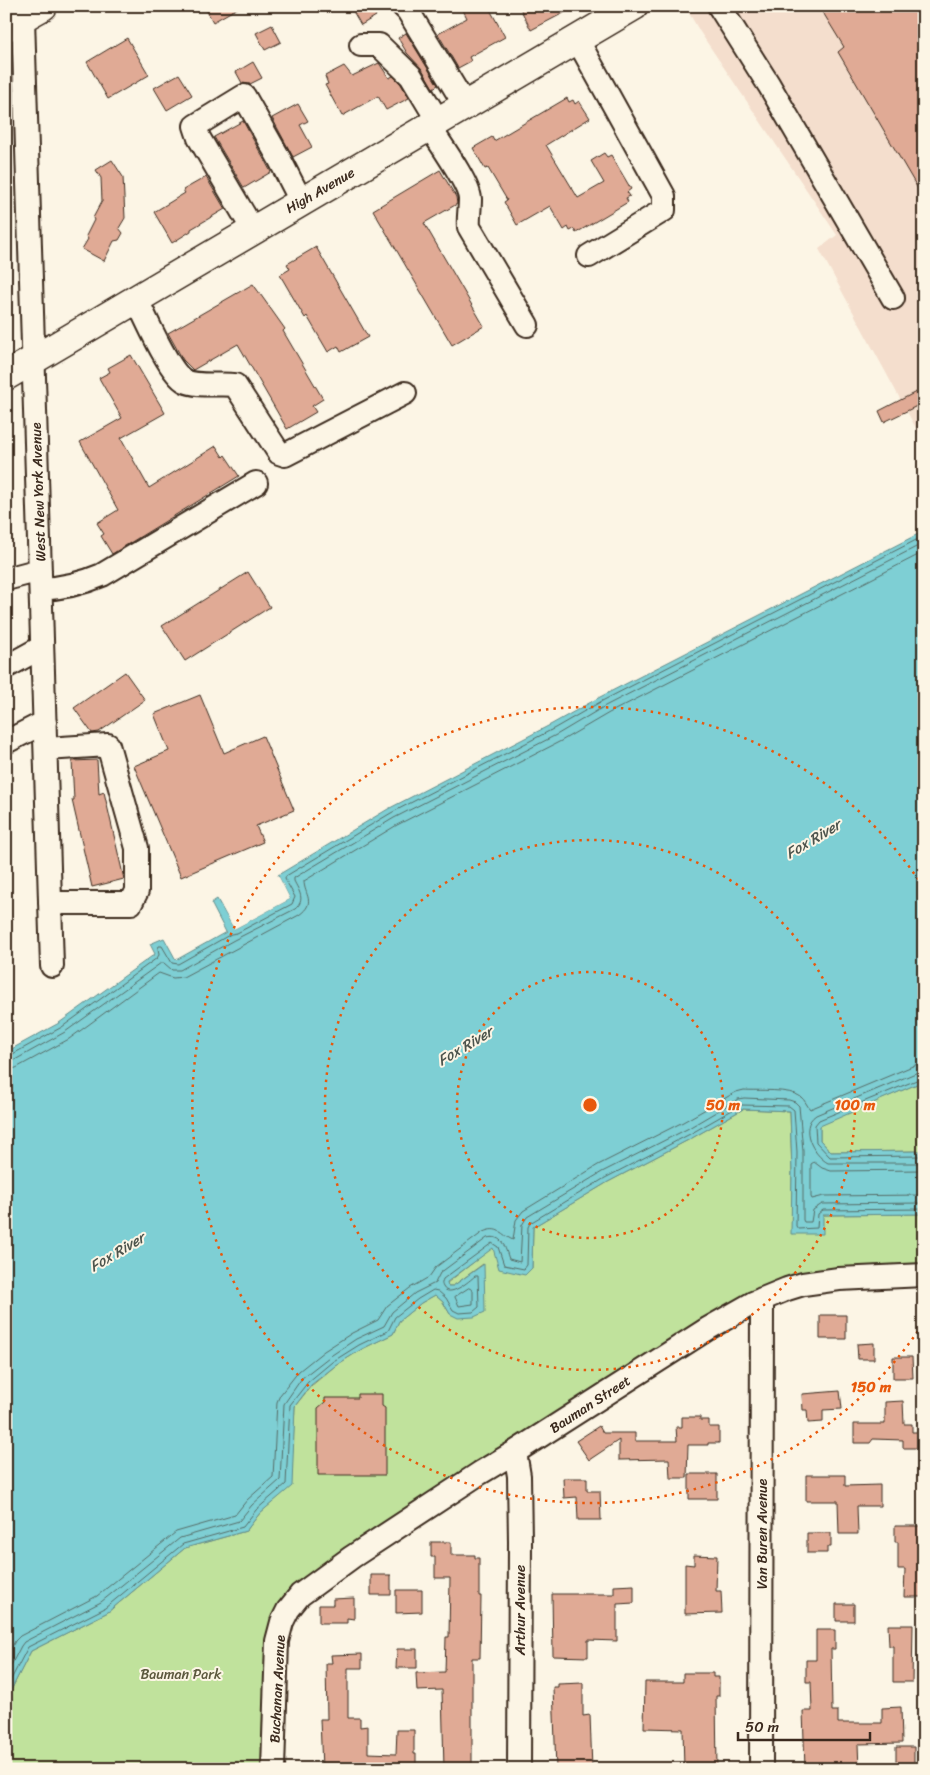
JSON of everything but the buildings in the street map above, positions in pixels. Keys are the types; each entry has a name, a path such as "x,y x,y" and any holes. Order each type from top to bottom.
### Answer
{"main road":[{"name":"High Avenue","path":"6,376 634,6"}],"street":[{"path":"403,6 408,11 465,105"},
{"path":"719,6 769,85 893,298"},
{"name":"West New York Avenue","path":"24,17 52,966"},
{"path":"577,39 664,196 664,210 588,256"},
{"path":"361,46 379,45 410,76 466,185 470,199 468,210 470,227 527,325"},
{"path":"252,230 199,138 195,126 244,96 301,201"},
{"path":"136,298 172,367 185,381 236,385 279,453 285,455 405,393"},
{"path":"6,579 40,580 62,588 85,582 102,575 256,483"},
{"path":"6,668 42,647"},
{"path":"6,742 45,722"},
{"path":"46,749 108,745 137,848 137,891 131,903 50,903"},
{"name":"Bauman Street","path":"288,1610 300,1595 352,1557 480,1473 709,1328 762,1299 802,1284 847,1278 924,1276"},
{"name":"Van Buren Avenue","path":"761,1769 762,1299"},
{"name":"Arthur Avenue","path":"515,1452 519,1476 520,1541 519,1769"},
{"name":"Buchanan Avenue","path":"273,1769 277,1641 282,1622 288,1610"}],"shaded area":[{"path":"685,6 924,6 924,443 819,249 837,235 700,32"}],"green space":[{"path":"924,1081 924,1151 831,1152 820,1140 820,1125"},
{"name":"Bauman Park","path":"743,1109 790,1111 792,1234 823,1215 924,1214 924,1275 787,1289 288,1610 273,1769 6,1769 6,1700 31,1651 108,1612 185,1548 246,1531 260,1513 291,1486 295,1406 311,1386 335,1366 362,1349 393,1334 399,1321 421,1303 435,1295 443,1302 450,1314 483,1264 453,1286 448,1286 447,1283 493,1247 532,1268 533,1227 608,1182"}],"water":[{"name":"Fox River","path":"924,531 924,1081 820,1126 820,1140 831,1152 924,1151 924,1214 823,1215 823,1234 791,1234 792,1172 790,1111 743,1109 608,1182 533,1227 532,1268 525,1275 499,1269 493,1248 447,1282 448,1286 453,1286 484,1264 485,1312 474,1317 458,1318 450,1314 443,1302 435,1295 421,1303 399,1321 393,1334 362,1349 335,1366 311,1385 295,1406 292,1486 260,1513 246,1531 185,1548 108,1612 31,1651 6,1700 6,1052 59,1023 155,954 150,944 164,938 176,960 226,932 211,903 217,899 234,929 290,899 278,875 388,809 600,697"}],"pier":[{"path":"279,877 290,899 234,929 222,907 224,906 235,925 287,898 277,878"}]}
